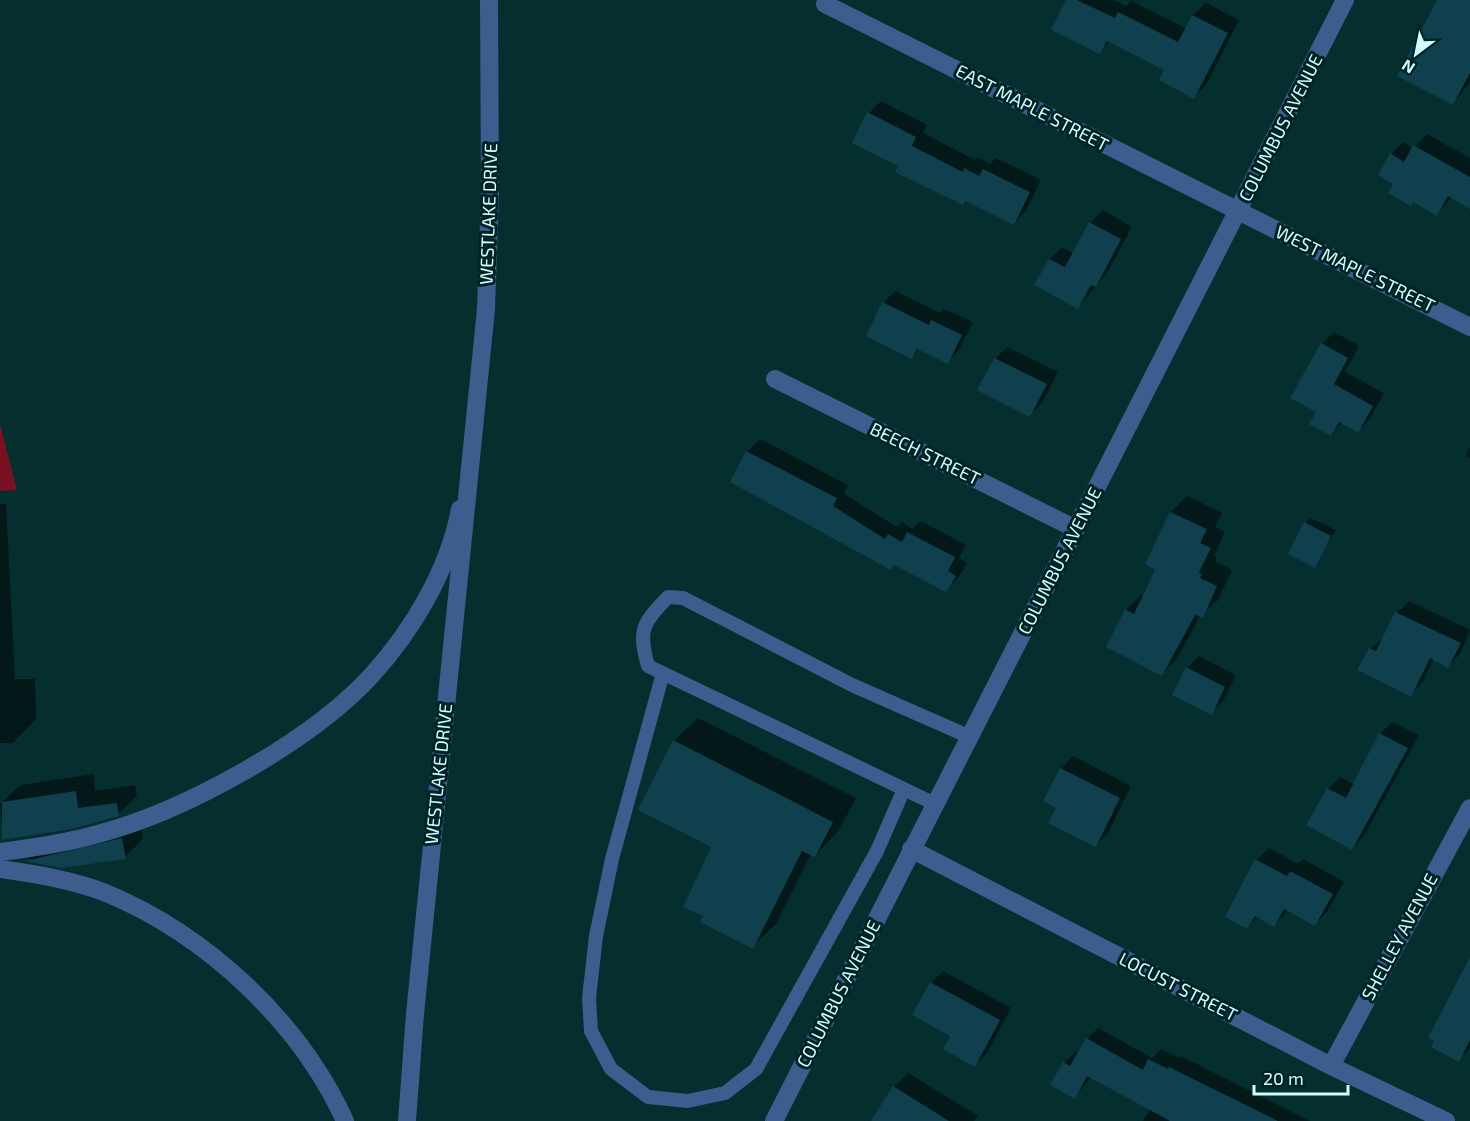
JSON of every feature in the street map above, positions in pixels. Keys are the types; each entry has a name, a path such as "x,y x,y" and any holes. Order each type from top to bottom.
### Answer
{"street":[{"name":"WESTLAKE DRIVE","path":"406,1121 486,309 490,195 489,0"},
{"name":"COLUMBUS AVENUE","path":"774,1121 1345,0"},
{"name":"EAST MAPLE STREET","path":"825,4 1239,212"},
{"name":"WEST MAPLE STREET","path":"1239,212 1470,327"},
{"name":"BEECH STREET","path":"775,379 1076,529"},
{"name":"WESTLAKE DRIVE","path":"0,852 37,848 99,834 157,814 213,788 323,718 371,676 406,631 436,580 457,525 474,427"},
{"name":"SHELLEY AVENUE","path":"1331,1066 1470,808"},
{"name":"LOCUST STREET","path":"911,849 1331,1066 1446,1121"},
{"path":"0,869 35,874 105,893 169,924 218,962 263,1003 300,1047 336,1100 345,1121"}],"lane":[{"path":"935,804 648,666 641,641 648,618 668,597 683,598 852,685 970,737"},
{"path":"663,673 612,859 596,936 589,998 591,1031 611,1069 648,1097 688,1101 725,1093 756,1069 877,851 904,789"}],"shaded area":[{"path":"0,424 17,490 0,491"}],"building":[{"path":"1066,0 1077,0 1115,18 1118,12 1178,42 1192,15 1228,33 1194,99 1159,80 1164,70 1107,41 1100,54 1051,30"},
{"path":"1437,0 1470,0 1470,73 1453,105 1397,76"},
{"path":"867,112 916,137 912,146 963,172 964,168 979,176 983,169 1030,192 1014,225 965,201 963,205 895,172 898,166 852,143"},
{"path":"1413,145 1470,177 1470,209 1448,196 1437,216 1413,202 1411,206 1388,193 1393,184 1378,175 1390,153 1404,162"},
{"path":"1089,222 1121,239 1096,287 1091,285 1078,309 1034,285 1049,259 1065,267"},
{"path":"882,302 929,325 931,320 962,335 948,364 917,349 912,359 866,336"},
{"path":"1321,343 1348,358 1334,384 1373,406 1358,433 1339,422 1331,436 1309,424 1316,412 1290,398"},
{"path":"994,358 1047,384 1030,417 977,390"},
{"path":"746,451 837,498 833,506 885,539 888,534 902,542 907,532 955,557 948,571 956,576 946,592 894,565 891,570 730,482"},
{"path":"1170,512 1207,529 1200,543 1211,548 1199,572 1202,574 1200,578 1217,586 1203,618 1195,615 1162,676 1106,647 1125,609 1134,614 1155,570 1145,564"},
{"path":"1304,522 1331,536 1315,568 1288,554"},
{"path":"1395,612 1461,643 1448,668 1430,658 1411,697 1357,670 1369,648 1376,651"},
{"path":"1186,667 1225,687 1212,715 1172,695"},
{"path":"1379,733 1408,748 1352,850 1306,825 1327,788 1346,798"},
{"path":"673,740 833,822 815,857 802,851 753,949 700,922 703,916 683,907 711,847 638,810"},
{"path":"1060,768 1120,798 1096,847 1048,823 1056,808 1043,801"},
{"path":"76,791 78,808 117,803 119,816 71,829 2,840 2,802"},
{"path":"122,838 126,859 61,868 25,861"},
{"path":"1255,859 1287,876 1290,871 1333,894 1315,926 1284,909 1274,927 1255,916 1247,929 1225,917"},
{"path":"1470,957 1470,1040 1459,1062 1431,1047 1434,1041 1428,1038"},
{"path":"930,982 1000,1020 975,1067 943,1049 950,1036 912,1015"},
{"path":"1086,1038 1143,1070 1148,1059 1168,1069 1169,1067 1278,1121 1170,1121 1087,1076 1075,1099 1050,1085 1063,1062 1070,1066"},
{"path":"893,1086 949,1121 871,1121"}]}
